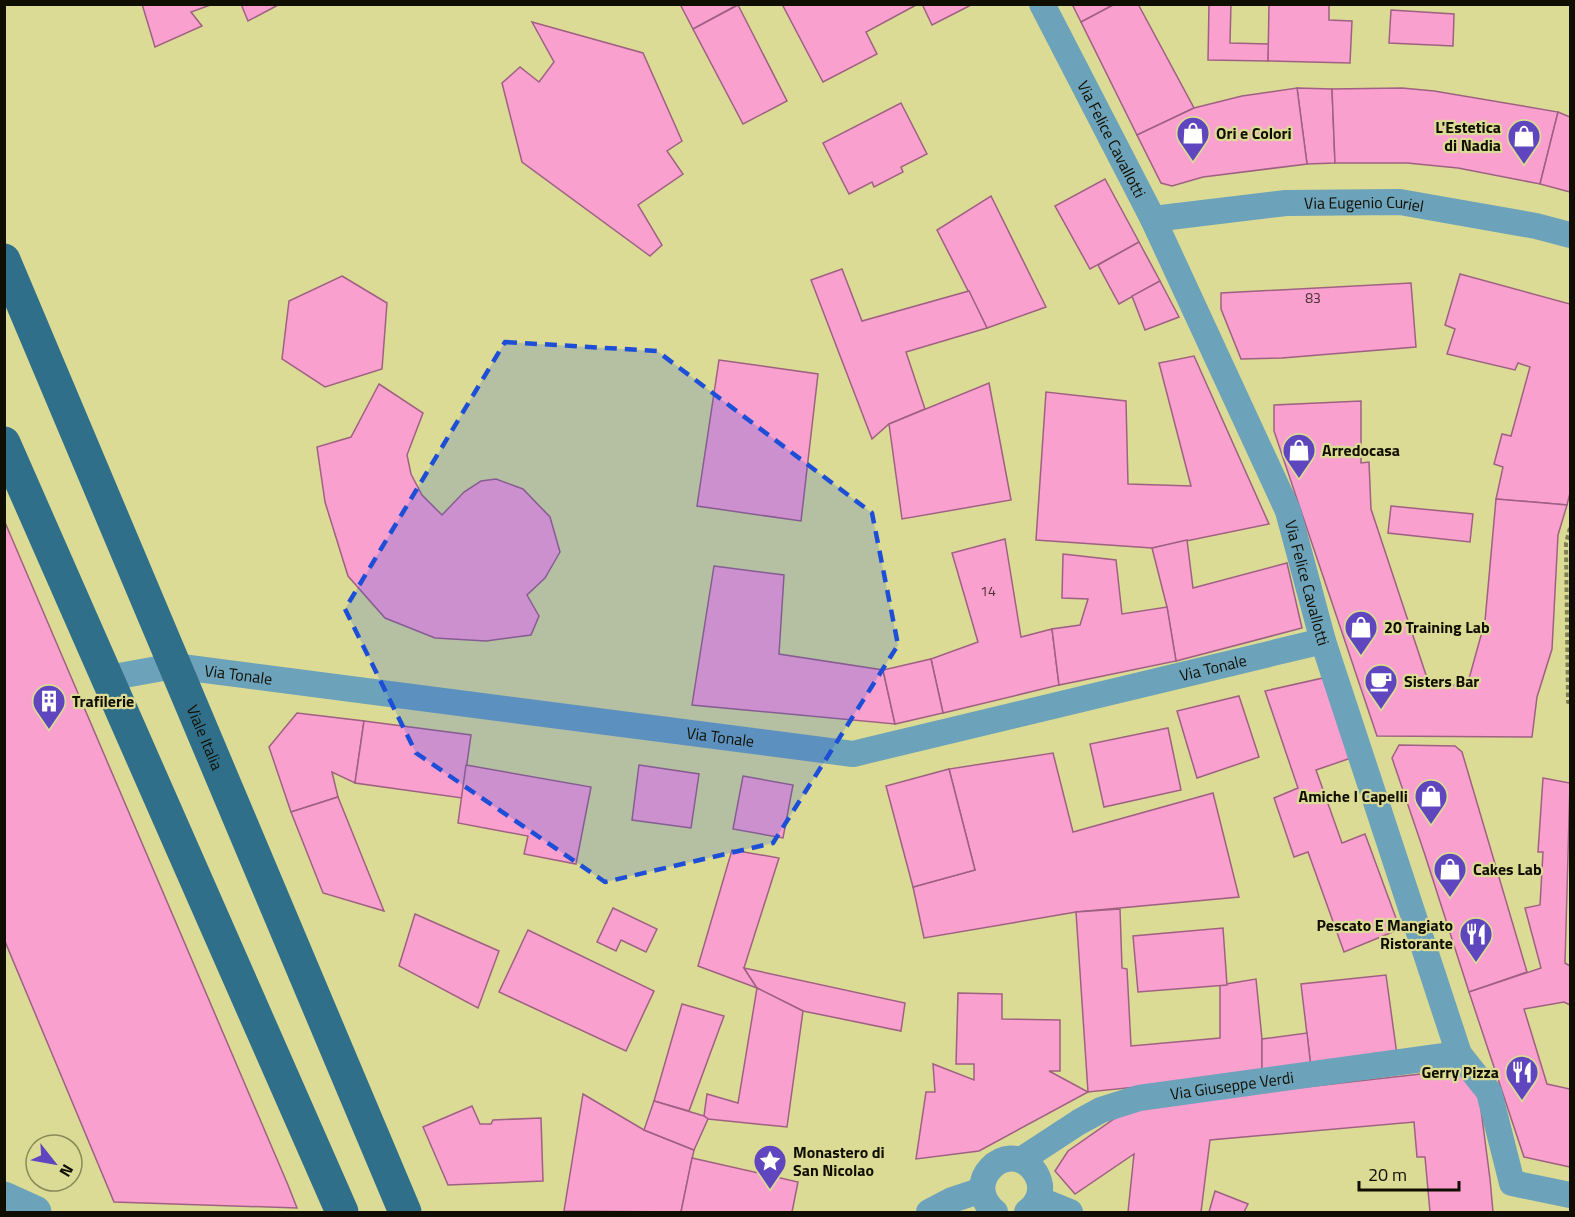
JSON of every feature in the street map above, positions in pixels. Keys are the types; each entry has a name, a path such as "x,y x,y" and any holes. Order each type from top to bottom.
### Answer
{"main road":[{"name":"Viale Italia","path":"4,260 405,1212"},
{"path":"4,443 342,1212"}],"street":[{"name":"Via Felice Cavallotti","path":"1042,4 1153,219 1288,511 1323,641 1459,1054 1489,1092 1512,1183 1570,1195"},
{"name":"Via Eugenio Curiel","path":"1153,219 1286,203 1400,202 1536,226 1570,235"},
{"name":"Via Tonale","path":"108,678 174,666 853,754 1323,641"},
{"name":"Via Giuseppe Verdi","path":"982,1190 987,1171 994,1165 1012,1159 1021,1160 1101,1110 1139,1098 1459,1054"},
{"path":"1021,1160 1029,1165 1039,1180 1040,1190 1033,1206 1070,1212"},
{"path":"929,1212 952,1200 982,1190 984,1200 995,1212"},
{"path":"4,1198 35,1212"}],"path":[{"path":"1570,528 1566,543 1568,702 1570,702"}],"highlighted area":[{"path":"505,342 657,351 872,513 898,645 773,843 605,882 416,753 345,609"}],"building":[{"path":"142,4 213,4 191,12 202,26 155,47"},
{"path":"241,4 280,4 248,21"},
{"path":"680,4 739,4 693,29"},
{"path":"782,4 918,4 866,32 877,54 823,82"},
{"path":"922,4 973,4 932,25"},
{"path":"1072,4 1115,4 1081,22"},
{"path":"1115,4 1138,4 1194,108 1137,135 1081,22"},
{"path":"1209,4 1231,4 1230,43 1269,44 1268,61 1208,60"},
{"path":"1269,4 1329,4 1329,20 1352,21 1350,63 1268,61"},
{"path":"738,5 787,101 743,124 693,29"},
{"path":"1391,10 1454,14 1453,46 1389,43"},
{"path":"532,22 643,53 682,141 667,151 683,174 638,205 662,245 650,256 522,162 502,83 520,67 539,82 554,62"},
{"path":"1297,88 1332,89 1335,163 1307,164"},
{"path":"1297,88 1307,164 1203,177 1172,186 1161,183 1137,135 1194,108 1242,96"},
{"path":"1402,88 1434,91 1558,112 1540,184 1458,168 1407,163 1335,163 1332,89"},
{"path":"901,103 927,154 901,167 903,172 874,187 872,182 849,194 823,143"},
{"path":"1558,112 1570,117 1570,192 1540,184"},
{"path":"1105,179 1139,242 1090,269 1055,206"},
{"path":"991,196 1046,307 987,328 937,230"},
{"path":"1139,242 1160,281 1119,304 1098,265"},
{"path":"842,269 862,321 969,291 987,328 906,352 925,409 889,424 872,439 811,280"},
{"path":"1460,274 1570,304 1570,493 1567,505 1496,499 1503,467 1494,464 1502,434 1511,436 1530,367 1518,363 1515,370 1447,354 1455,329 1445,325"},
{"path":"342,276 387,303 382,369 325,387 282,359 289,301"},
{"path":"1160,281 1179,317 1145,330 1132,296"},
{"path":"1411,283 1416,347 1282,358 1241,359 1221,309 1221,293"},
{"path":"1194,356 1269,524 1152,548 1036,540 1046,392 1126,401 1128,484 1191,486 1159,363"},
{"path":"719,360 818,374 801,521 697,506"},
{"path":"989,383 1011,500 902,519 889,424"},
{"path":"379,384 423,413 407,455 411,474 422,495 442,515 464,492 481,481 496,479 523,489 550,517 560,552 545,578 527,595 539,616 531,635 486,641 435,638 385,618 348,576 325,502 317,447 351,437"},
{"path":"1361,401 1361,463 1369,462 1371,509 1429,684 1467,686 1485,621 1496,499 1567,505 1558,535 1552,649 1537,697 1532,737 1377,736 1274,431 1274,405"},
{"path":"1391,506 1473,514 1470,542 1388,533"},
{"name":"Trafilerie","path":"4,520 297,1208 114,1202 4,939"},
{"path":"1005,539 1021,637 1052,629 1059,685 943,713 931,659 978,642 952,553"},
{"path":"1187,540 1193,588 1287,563 1302,628 1176,661 1167,607 1152,548"},
{"path":"1063,554 1116,560 1122,614 1167,607 1176,661 1059,685 1052,629 1080,625 1088,599 1062,598"},
{"path":"714,566 784,575 779,654 883,670 895,724 692,705"},
{"path":"931,659 943,713 895,724 883,670"},
{"path":"1323,678 1351,758 1316,770 1342,843 1365,834 1400,929 1344,952 1308,852 1294,857 1274,798 1298,788 1265,691"},
{"path":"1239,696 1259,757 1197,778 1177,711"},
{"path":"297,713 364,721 355,783 332,772 338,797 291,812 269,747"},
{"path":"364,721 471,735 462,798 355,783"},
{"path":"1168,728 1181,790 1104,807 1090,744"},
{"path":"1399,745 1455,746 1462,752 1527,972 1469,992 1392,758"},
{"path":"1053,753 1073,832 1213,793 1239,897 1076,912 924,938 913,887 975,870 949,769"},
{"path":"466,765 591,787 576,864 524,854 528,836 458,823"},
{"path":"639,765 699,774 691,828 632,820"},
{"path":"949,769 975,870 913,887 886,786"},
{"path":"743,776 793,785 783,838 733,829"},
{"path":"1543,778 1570,783 1565,963 1570,966 1570,1005 1564,1002 1524,1009 1547,1084 1570,1089 1570,1167 1524,1157 1469,992 1541,968 1525,908 1540,905 1543,852 1538,852"},
{"path":"338,797 384,911 323,893 291,812"},
{"path":"732,850 779,858 744,968 757,988 698,966"},
{"path":"613,908 657,929 646,952 621,940 616,951 597,942"},
{"path":"1120,909 1122,968 1127,969 1131,1046 1220,1038 1220,985 1256,979 1262,1039 1262,1074 1088,1092 1076,912"},
{"path":"415,914 499,951 478,1008 399,966"},
{"path":"1223,928 1227,985 1138,992 1133,936"},
{"path":"528,930 654,991 626,1051 499,992"},
{"path":"744,968 905,1003 901,1031 803,1011 757,988"},
{"path":"1386,975 1397,1055 1311,1068 1301,984"},
{"path":"757,988 803,1011 787,1127 708,1119 704,1116 707,1094 738,1103"},
{"path":"958,993 1002,994 1002,1019 1060,1020 1060,1071 1049,1071 1088,1092 979,1151 916,1159 926,1092 935,1092 933,1064 974,1080 974,1064 956,1064"},
{"path":"682,1004 724,1016 689,1111 654,1101"},
{"path":"1307,1033 1311,1068 1262,1074 1262,1039"},
{"path":"1456,1070 1478,1087 1493,1212 1430,1212 1425,1157 1417,1157 1414,1122 1210,1140 1201,1212 1128,1212 1134,1154 1075,1194 1055,1171 1068,1151 1136,1106"},
{"path":"583,1094 644,1130 694,1150 681,1212 564,1211"},
{"path":"654,1101 708,1119 694,1150 644,1130"},
{"path":"472,1106 480,1124 491,1124 493,1120 541,1118 543,1181 448,1185 423,1127"},
{"path":"692,1158 798,1182 792,1212 681,1212"},
{"path":"1215,1191 1248,1204 1244,1212 1209,1212"}],"place":[{"name":"Ori e Colori","path":"1193,162"},
{"name":"L'Estetica di Nadia","path":"1524,165"},
{"name":"Arredocasa","path":"1299,479"},
{"name":"20 Training Lab","path":"1361,656"},
{"name":"Sisters Bar","path":"1381,710"},
{"name":"Trafilerie","path":"49,730"},
{"name":"Amiche I Capelli","path":"1431,825"},
{"name":"Cakes Lab","path":"1450,898"},
{"name":"Pescato E Mangiato Ristorante","path":"1476,963"},
{"name":"Gerry Pizza","path":"1522,1101"},
{"name":"Monastero di San Nicolao","path":"770,1190"}]}
